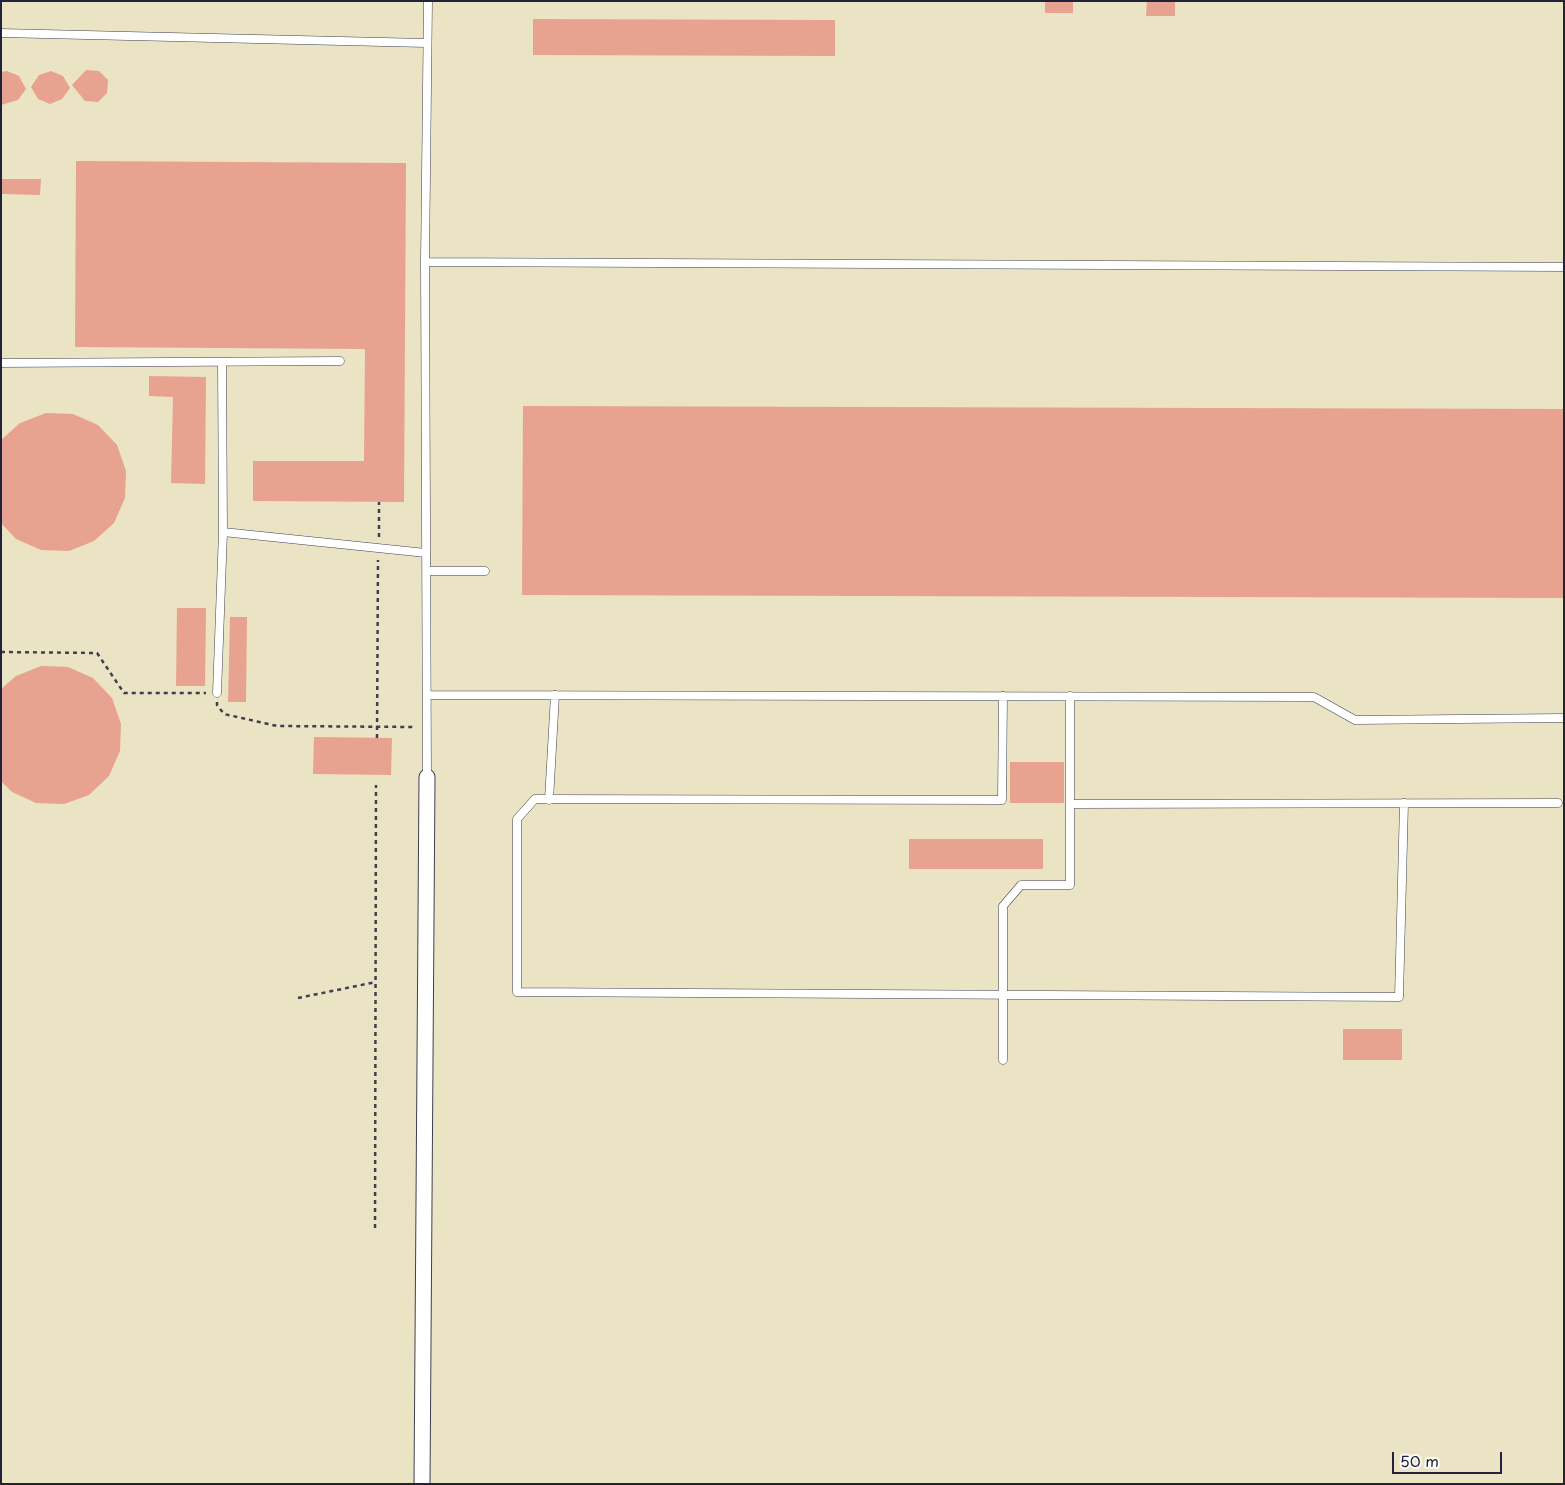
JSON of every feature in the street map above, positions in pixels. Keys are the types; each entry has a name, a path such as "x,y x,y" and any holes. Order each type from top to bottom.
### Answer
{"street":[{"path":"422,1484 428,777"}],"lane":[{"path":"428,1 426,44 425,262 428,777"},
{"path":"1,33 426,44"},
{"path":"425,262 1564,267"},
{"path":"1,363 340,361"},
{"path":"217,693 223,532 222,362"},
{"path":"223,532 426,552"},
{"path":"427,571 485,571"},
{"path":"427,695 1314,697 1355,720 1564,718"},
{"path":"549,800 555,695"},
{"path":"1003,696 1002,800 535,800 517,819 517,992 1399,997 1404,803"},
{"path":"1003,1060 1002,906 1021,885 1070,885 1070,696"},
{"path":"1070,804 1558,804"}],"path":[{"path":"377,738 379,502"},
{"path":"375,1228 376,785"},
{"path":"298,998 376,982"}],"building":[{"path":"1045,1 1073,1 1073,13 1045,13"},
{"path":"1147,1 1175,1 1175,16 1146,16"},
{"path":"533,19 835,20 835,56 533,55"},
{"path":"86,70 99,71 108,80 107,93 98,102 85,101 72,85"},
{"path":"7,71 19,76 26,89 18,100 1,105 1,72"},
{"path":"51,71 63,76 70,88 62,99 50,104 38,99 31,87 39,75"},
{"path":"76,161 406,163 404,502 253,501 253,461 364,461 365,349 75,347"},
{"path":"1,179 41,179 40,195 1,194"},
{"path":"149,376 206,377 205,484 171,483 173,397 149,396"},
{"path":"523,406 1564,409 1564,598 522,595"},
{"path":"46,413 73,414 98,425 117,445 126,471 125,498 114,523 94,541 69,551 41,550 16,539 1,523 1,440 20,423"},
{"path":"177,608 206,608 205,686 176,686"},
{"path":"230,617 247,617 246,702 228,702"},
{"path":"41,666 68,667 93,678 112,698 121,724 120,751 109,776 89,795 64,804 36,803 12,792 1,781 1,689 16,676"},
{"path":"314,737 392,738 391,775 313,774"},
{"path":"1010,762 1064,762 1064,803 1010,803"},
{"path":"909,839 1043,839 1043,869 909,869"},
{"path":"1343,1029 1402,1029 1402,1060 1343,1060"}]}
